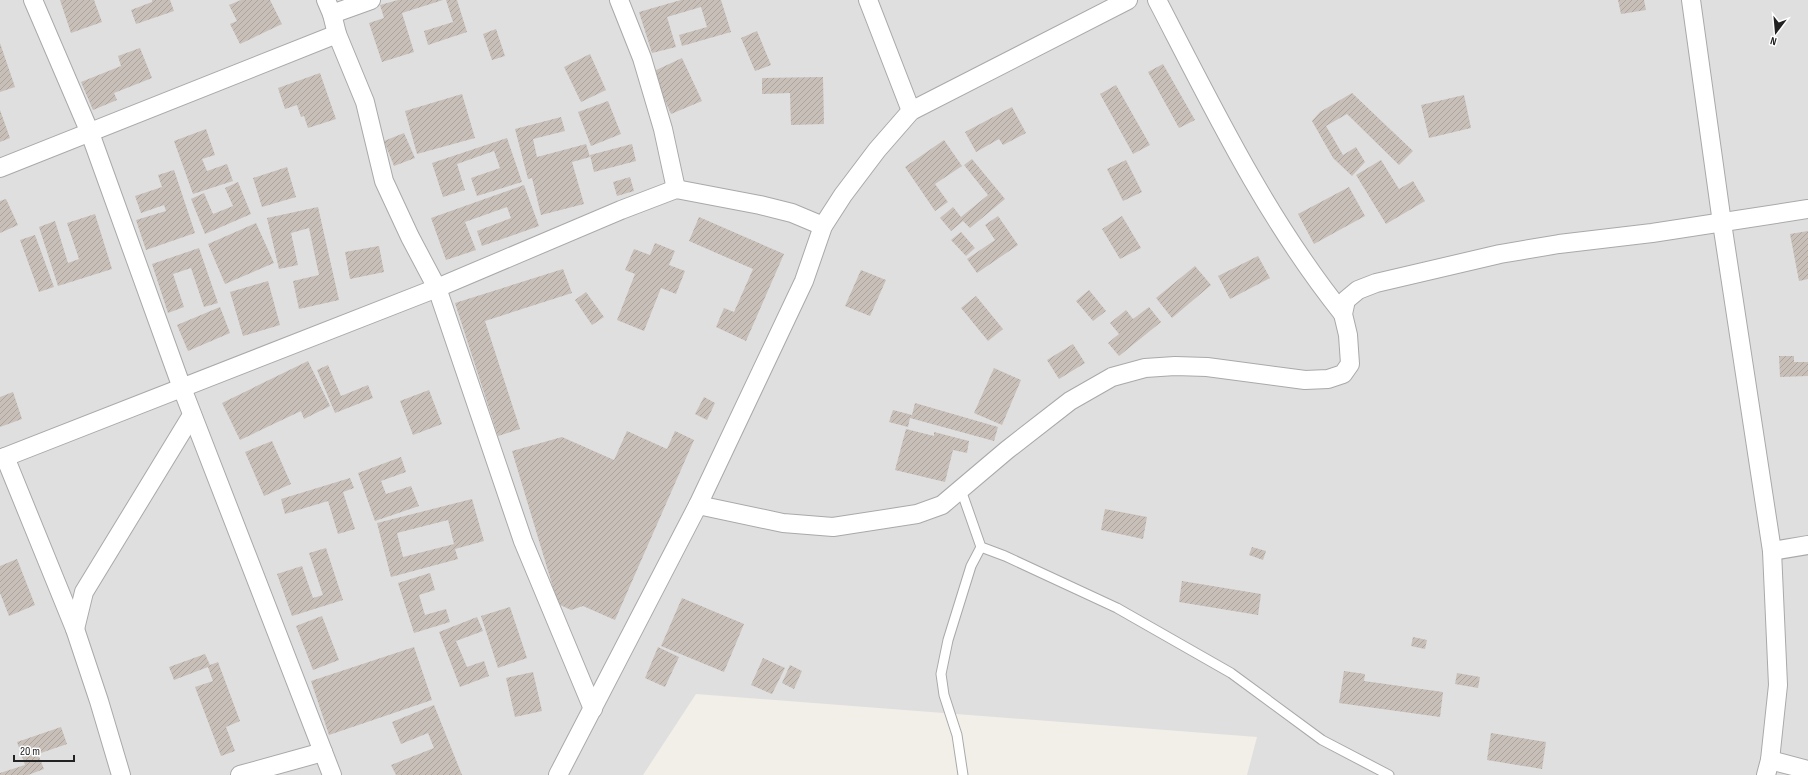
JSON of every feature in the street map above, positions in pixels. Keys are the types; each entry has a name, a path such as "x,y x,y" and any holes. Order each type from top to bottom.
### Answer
{"street":[{"path":"33,0 90,133 192,415 332,775"},
{"path":"371,0 329,7 337,34 365,102 384,181 410,237 437,288 524,541 593,709"},
{"path":"619,0 642,58 663,129 676,189"},
{"path":"868,0 911,112"},
{"path":"558,775 698,505 804,281 823,226 843,195 873,156 911,112 1128,0"},
{"path":"698,505 783,523 833,527 917,514 942,505 1007,450 1070,401 1112,377 1145,368 1175,366 1206,367 1305,380 1328,379 1343,374 1350,364 1348,335 1343,314 1319,283 1267,206 1236,152 1156,0"},
{"path":"1691,0 1722,223 1772,550 1778,685 1768,767 1808,770"},
{"path":"0,168 337,34"},
{"path":"121,775 99,701 75,629 3,458 437,288 621,210 676,189 760,205 792,213 823,226"},
{"path":"1343,314 1346,300 1358,290 1376,283 1515,251 1559,244 1652,234 1808,209"},
{"path":"75,629 84,592 192,415"},
{"path":"1772,550 1808,545"},
{"path":"63,599 84,592"},
{"path":"240,775 323,752"}],"lane":[{"path":"961,490 981,547 971,566 948,640 941,674 944,695 957,735 963,775"},
{"path":"981,547 1005,556 1117,608 1231,673 1322,740 1389,775"}],"shaded area":[{"path":"0,0 1808,0 1808,775 1247,775 1257,737 696,694 643,775 0,775"}],"building":[{"path":"60,0 94,0 102,22 71,33"},
{"path":"152,0 170,0 174,11 136,24 131,10 152,2"},
{"path":"241,0 270,0 282,24 240,44 230,24 237,21 229,5"},
{"path":"398,0 443,0 402,13 414,52 382,62 369,23 384,18 380,5"},
{"path":"446,0 457,0 467,32 428,45 424,31 453,22"},
{"path":"681,0 721,0 731,32 682,46 679,35 707,27 701,7 667,17 676,47 652,53 639,12"},
{"path":"1618,0 1644,0 1646,10 1621,14"},
{"path":"496,29 505,56 492,60 483,34"},
{"path":"757,31 771,65 755,71 741,38"},
{"path":"0,43 15,87 0,92"},
{"path":"140,48 152,78 114,93 117,100 93,110 81,82 121,66 118,56"},
{"path":"590,54 606,90 581,102 564,67"},
{"path":"682,58 702,101 671,114 652,72"},
{"path":"1163,64 1195,120 1179,128 1148,72"},
{"path":"320,73 336,119 308,128 304,116 301,117 297,105 285,109 278,88"},
{"path":"823,77 824,124 791,125 790,93 762,94 762,78"},
{"path":"1116,85 1150,145 1133,154 1100,94"},
{"path":"1352,93 1413,151 1399,165 1347,114 1326,126 1343,155 1356,147 1365,162 1352,176 1333,158 1312,121 1320,112"},
{"path":"462,94 475,138 417,154 405,111"},
{"path":"1464,95 1471,128 1429,138 1421,105"},
{"path":"608,101 621,134 591,146 578,112"},
{"path":"1012,107 1026,133 1003,145 999,139 976,152 965,132"},
{"path":"0,110 10,138 0,142"},
{"path":"561,117 565,131 533,139 537,157 586,144 590,157 572,162 584,204 541,215 532,178 528,179 515,129"},
{"path":"206,129 215,155 202,159 207,171 227,164 233,181 193,194 174,141"},
{"path":"404,133 415,158 394,166 384,141"},
{"path":"507,138 522,182 477,196 471,178 500,168 494,151 457,164 465,190 443,197 432,163"},
{"path":"944,140 962,166 935,184 948,202 935,211 905,167"},
{"path":"632,144 636,161 594,172 590,155"},
{"path":"972,159 1005,199 970,228 963,221 951,231 940,218 953,207 961,217 988,195 964,165"},
{"path":"1126,160 1142,192 1123,201 1107,169"},
{"path":"1381,160 1399,189 1413,181 1425,201 1386,224 1356,175"},
{"path":"287,167 296,197 262,207 253,178"},
{"path":"174,170 195,233 146,250 136,220 166,211 164,205 141,213 135,196 162,187 158,175"},
{"path":"630,177 634,191 617,196 613,182"},
{"path":"238,182 251,214 205,234 191,199 204,193 213,214 233,206 225,188"},
{"path":"524,185 539,226 482,246 477,231 511,218 507,207 465,222 476,250 446,260 431,218"},
{"path":"1349,187 1365,216 1314,244 1298,214"},
{"path":"6,199 18,225 0,233 0,201"},
{"path":"318,207 339,300 299,309 293,281 319,275 309,228 291,233 298,265 279,269 267,218"},
{"path":"95,214 112,269 58,286 39,227 55,221 68,263 79,259 67,223"},
{"path":"998,216 1018,245 977,273 967,259 995,240 985,225"},
{"path":"1122,216 1141,248 1120,259 1102,229"},
{"path":"699,217 784,254 746,341 716,327 724,308 734,312 753,269 689,241"},
{"path":"256,223 274,263 225,284 208,244"},
{"path":"1808,231 1808,279 1799,281 1790,234"},
{"path":"961,232 975,248 966,256 951,240"},
{"path":"35,235 54,287 39,292 20,240"},
{"path":"655,243 675,251 669,265 685,271 676,294 661,288 644,331 617,320 635,274 625,270 634,249 650,255"},
{"path":"379,246 384,272 350,279 345,252"},
{"path":"199,248 218,303 204,307 191,268 173,274 184,307 168,313 152,264"},
{"path":"1258,256 1270,278 1230,299 1218,276"},
{"path":"1195,266 1211,285 1172,318 1156,298"},
{"path":"563,269 572,293 485,321 520,429 498,436 455,303"},
{"path":"861,270 886,280 870,316 845,306"},
{"path":"268,281 280,325 243,336 230,292"},
{"path":"1089,290 1106,311 1093,321 1076,301"},
{"path":"586,292 604,317 592,325 575,300"},
{"path":"976,296 1003,329 988,341 961,308"},
{"path":"220,307 230,333 188,351 177,325"},
{"path":"1149,307 1161,322 1119,356 1108,343 1119,334 1110,323 1126,310 1133,319"},
{"path":"1073,344 1085,363 1059,379 1047,360"},
{"path":"1779,356 1794,356 1794,362 1808,362 1808,376 1780,377"},
{"path":"308,361 330,406 304,419 301,411 240,440 222,403"},
{"path":"328,365 341,396 368,385 373,398 335,413 317,370"},
{"path":"994,368 1021,380 1002,425 974,413"},
{"path":"429,390 442,424 413,435 400,401"},
{"path":"13,392 22,419 0,427 0,397"},
{"path":"704,397 715,403 707,420 695,414"},
{"path":"915,403 998,427 994,441 910,418 908,427 889,422 893,410 912,415"},
{"path":"906,429 934,436 934,432 969,441 967,453 953,450 945,482 895,470"},
{"path":"627,431 667,449 675,431 694,440 615,620 583,606 571,610 558,604 512,451 562,437 614,460"},
{"path":"272,441 291,484 264,496 245,452"},
{"path":"401,457 406,472 381,481 386,494 411,486 419,506 375,521 358,473"},
{"path":"350,478 354,488 343,492 355,529 338,534 328,501 285,514 281,499"},
{"path":"472,499 484,541 455,549 458,559 391,577 377,523","holes":["448,520 454,544 403,557 397,533"]},
{"path":"1105,509 1147,517 1143,539 1101,530"},
{"path":"1252,547 1266,551 1263,560 1249,555"},
{"path":"326,548 343,600 292,616 277,574 302,566 313,598 323,595 309,553"},
{"path":"17,559 35,605 9,616 0,593 0,566"},
{"path":"430,573 435,590 419,595 425,615 446,609 450,622 414,633 398,583"},
{"path":"1182,581 1261,594 1258,615 1179,602"},
{"path":"682,598 744,624 724,672 661,646"},
{"path":"510,607 527,658 498,668 481,616"},
{"path":"322,616 339,660 313,670 296,626"},
{"path":"477,617 483,631 456,641 467,667 484,661 489,676 460,687 439,632"},
{"path":"1413,637 1427,640 1425,649 1411,646"},
{"path":"414,647 432,700 329,735 311,681"},
{"path":"658,647 679,657 665,687 645,678"},
{"path":"205,654 210,665 218,662 240,721 226,727 235,751 221,756 195,687 213,681 208,667 174,680 169,667"},
{"path":"763,658 785,668 772,694 751,685"},
{"path":"790,665 802,671 794,689 782,683"},
{"path":"1344,671 1365,674 1364,681 1443,692 1440,717 1339,703"},
{"path":"533,672 542,711 515,717 506,678"},
{"path":"1457,673 1480,677 1478,688 1455,684"},
{"path":"434,705 462,775 396,775 391,765 434,748 428,733 401,744 392,722"},
{"path":"61,727 67,744 38,754 44,769 28,775 0,775 0,773 25,765 17,742"},
{"path":"1491,733 1546,742 1542,769 1487,760"}]}
